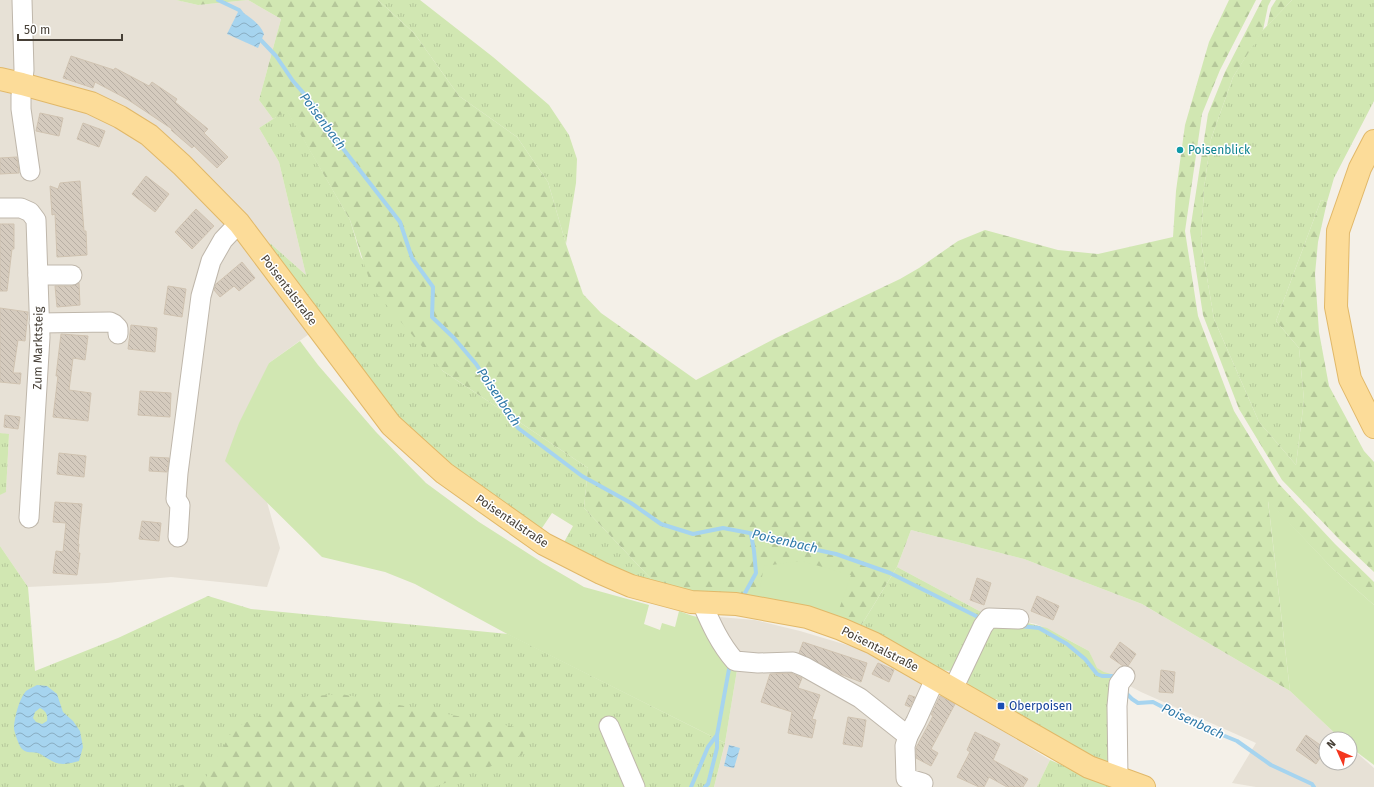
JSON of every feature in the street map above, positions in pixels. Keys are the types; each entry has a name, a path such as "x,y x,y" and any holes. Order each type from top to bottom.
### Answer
{"main road":[{"name":"Poisentalstraße","path":"0,79 91,103 120,117 149,135 182,165 239,223 391,425 444,473 544,544 601,573 631,586 691,602 736,604 807,617 842,629 873,643 1089,767 1144,787"},
{"path":"1374,141 1360,168 1338,231 1336,307 1350,379 1374,427"}],"street":[{"path":"22,0 24,70 21,109 30,171"},
{"name":"Zum Marktsteig","path":"0,208 21,208 30,212 36,220 40,337 29,518"},
{"path":"178,537 180,505 176,499 178,473 201,296 211,261 223,240 239,223"},
{"path":"38,275 72,275"},
{"path":"39,323 110,322 118,328 118,334"},
{"path":"702,603 713,628 726,650 735,661 758,663 793,662 860,698 908,736"},
{"path":"923,783 906,778 905,746 908,736 916,721 944,684 989,618 1019,619"},
{"path":"1118,778 1117,706 1122,680"},
{"path":"609,726 635,787"}],"shaded area":[{"path":"0,0 176,0 198,5 248,0 281,19 259,100 273,119 259,128 279,162 306,275 271,244 323,324 269,363 250,485 267,502 280,548 267,587 171,577 107,583 28,587 0,546 0,495 6,491 9,435 0,433"},
{"path":"911,530 1024,559 1142,604 1290,691 1332,731 1318,731 1318,771 1358,771 1358,754 1374,768 1374,787 1256,787 1232,783 1256,743 1141,692 1096,668 1089,651 1052,631 1036,624 983,613 897,567"},
{"path":"719,617 755,620 800,631 857,648 899,670 956,702 1050,760 1037,787 714,787 725,743 740,652 729,642 722,631"}],"green space":[{"path":"176,0 248,0 198,5"},
{"path":"248,0 378,0 414,33 459,96 517,137 548,182 566,244 583,294 601,313 696,380 776,338 900,279 919,268 958,241 985,230 1058,250 1098,254 1173,237 1176,191 1185,125 1209,42 1229,0 1256,0 1220,70 1202,114 1185,231 1198,316 1234,411 1278,483 1335,544 1374,582 1374,605 1332,568 1268,501 1290,691 1142,604 1024,559 911,530 897,567 859,629 758,599 705,594 657,585 584,508 588,468 443,371 372,288 350,220 287,111 273,119 259,100 281,19"},
{"path":"378,0 420,0 493,57 549,105 569,135 577,159 576,183 566,244 548,182 517,137 459,96 414,33"},
{"path":"1262,0 1271,0 1268,6 1263,30 1233,77 1211,139 1204,188 1201,242 1214,319 1259,422 1296,465 1304,400 1299,348 1276,321 1321,200 1327,202 1318,242 1315,274 1319,332 1329,386 1364,451 1374,462 1374,572 1339,539 1282,480 1239,409 1203,315 1190,231 1208,114 1225,72"},
{"path":"1276,0 1292,0 1267,26 1271,8"},
{"path":"1292,0 1374,0 1374,101 1334,178 1327,202 1321,200 1276,321 1299,348 1304,400 1296,465 1259,422 1214,319 1201,242 1204,188 1211,139 1233,77 1261,32"},
{"path":"287,110 350,220 361,257 443,371 588,468 584,508 657,585 617,573 563,544 573,526 552,513 540,531 469,483 395,418 264,243 271,244 306,275 279,162 259,128"},
{"path":"300,341 318,365 376,432 426,483 479,522 584,587 649,605 644,624 660,630 662,623 675,627 679,611 698,617 737,670 725,743 511,636 415,584 385,572 322,557 225,461 239,423 269,363"},
{"path":"0,433 9,434 6,492 0,495"},
{"path":"1268,500 1332,568 1374,605 1374,765 1358,753 1358,731 1332,731 1290,691"},
{"path":"0,546 28,587 35,671 118,638 208,596 251,609 508,634 725,743 714,787 0,787"},
{"path":"801,561 851,575 836,618 758,599 764,566"},
{"path":"897,567 983,613 955,670 948,671 936,668 859,629"},
{"path":"1020,621 1047,628 1089,651 1097,668 1104,672 1118,676 1113,764 1095,760 1008,711 1001,702 996,699 994,701 977,691 963,677 987,625"},
{"path":"341,694 531,730 522,755 434,787 174,787 205,779 234,728 300,697"},
{"path":"1050,760 1114,787 1037,787"}],"water":[{"path":"239,10 260,26 264,34 258,48 227,34"},
{"path":"37,685 47,686 57,694 63,712 73,721 80,731 83,747 79,761 68,764 56,763 37,753 24,751 17,740 14,729 19,704 26,691","holes":["40,708 44,710 47,715 47,721 42,724 36,722 33,718 35,712"]},
{"path":"729,745 740,748 734,768 724,766"}],"building":[{"path":"71,56 114,70 115,68 149,86 152,82 177,99 175,102 208,129 204,133 228,157 217,168 194,146 192,148 171,130 172,129 127,99 95,82 93,88 63,78"},
{"path":"40,113 63,118 59,136 36,131"},
{"path":"83,123 105,131 99,147 77,139"},
{"path":"17,157 19,173 0,174 0,158"},
{"path":"146,176 169,194 155,212 132,194"},
{"path":"80,181 84,231 86,231 87,255 57,257 55,214 52,215 50,186 58,189 60,183"},
{"path":"196,209 214,226 192,249 175,232"},
{"path":"0,224 14,224 14,249 12,249 7,291 0,291"},
{"path":"242,262 255,278 239,291 234,286 220,297 214,290 216,284"},
{"path":"79,283 80,305 57,307 55,286 72,286"},
{"path":"168,286 186,289 182,317 164,314"},
{"path":"0,308 28,312 25,341 18,340 13,373 21,373 20,384 0,382"},
{"path":"131,325 157,328 155,352 128,349"},
{"path":"61,334 88,336 85,360 73,358 69,390 91,393 88,421 53,417"},
{"path":"140,391 171,393 170,417 138,415"},
{"path":"5,415 20,417 18,429 4,427"},
{"path":"59,453 86,456 84,477 57,474"},
{"path":"150,457 169,458 167,472 149,471"},
{"path":"55,502 82,504 78,544 78,553 80,553 77,575 53,573 56,551 63,552 66,523 53,522"},
{"path":"142,521 161,523 159,541 139,539"},
{"path":"977,578 991,583 984,605 970,600"},
{"path":"1037,596 1059,606 1053,620 1031,611"},
{"path":"803,642 867,663 861,682 840,674 799,653"},
{"path":"1120,642 1136,654 1128,666 1123,666 1110,657"},
{"path":"878,663 894,670 889,682 872,674"},
{"path":"1161,670 1175,672 1173,693 1159,692"},
{"path":"791,673 802,678 798,688 820,695 812,719 816,720 812,738 788,733 792,712 761,702 770,674"},
{"path":"909,695 915,697 910,707 905,705"},
{"path":"940,696 955,704 931,749 938,753 931,766 916,758 916,748 932,718 933,715 931,715"},
{"path":"848,717 866,720 862,747 843,744"},
{"path":"975,732 1000,744 993,760 1028,779 1023,787 1007,787 989,777 984,787 979,787 957,777 970,752 967,750"},
{"path":"1306,735 1318,743 1318,761 1316,764 1296,750"}],"waterway":[{"name":"Poisenbach","path":"218,0 239,10 242,14"},
{"name":"Poisenbach","path":"258,37 276,56 293,81 313,104 327,128 400,222 412,258 433,287 432,317 454,338 476,364 518,428 582,476 631,503 661,524 693,534 723,528 786,540 808,548 836,554 890,573 980,618"},
{"path":"745,593 756,573 751,534"},
{"name":"Poisenbach","path":"1019,626 1039,628 1067,644 1085,659 1097,674 1102,676 1112,676 1117,679"},
{"path":"691,787 708,747 717,735 729,669"},
{"name":"Poisenbach","path":"1125,692 1138,703 1153,702 1193,723 1237,741 1271,765 1312,784 1314,787"},
{"path":"705,787 708,784 717,748 717,735"}],"place":[{"name":"Poisenblick","path":"1180,150"},
{"name":"Oberpoisen","path":"1001,706"}]}
